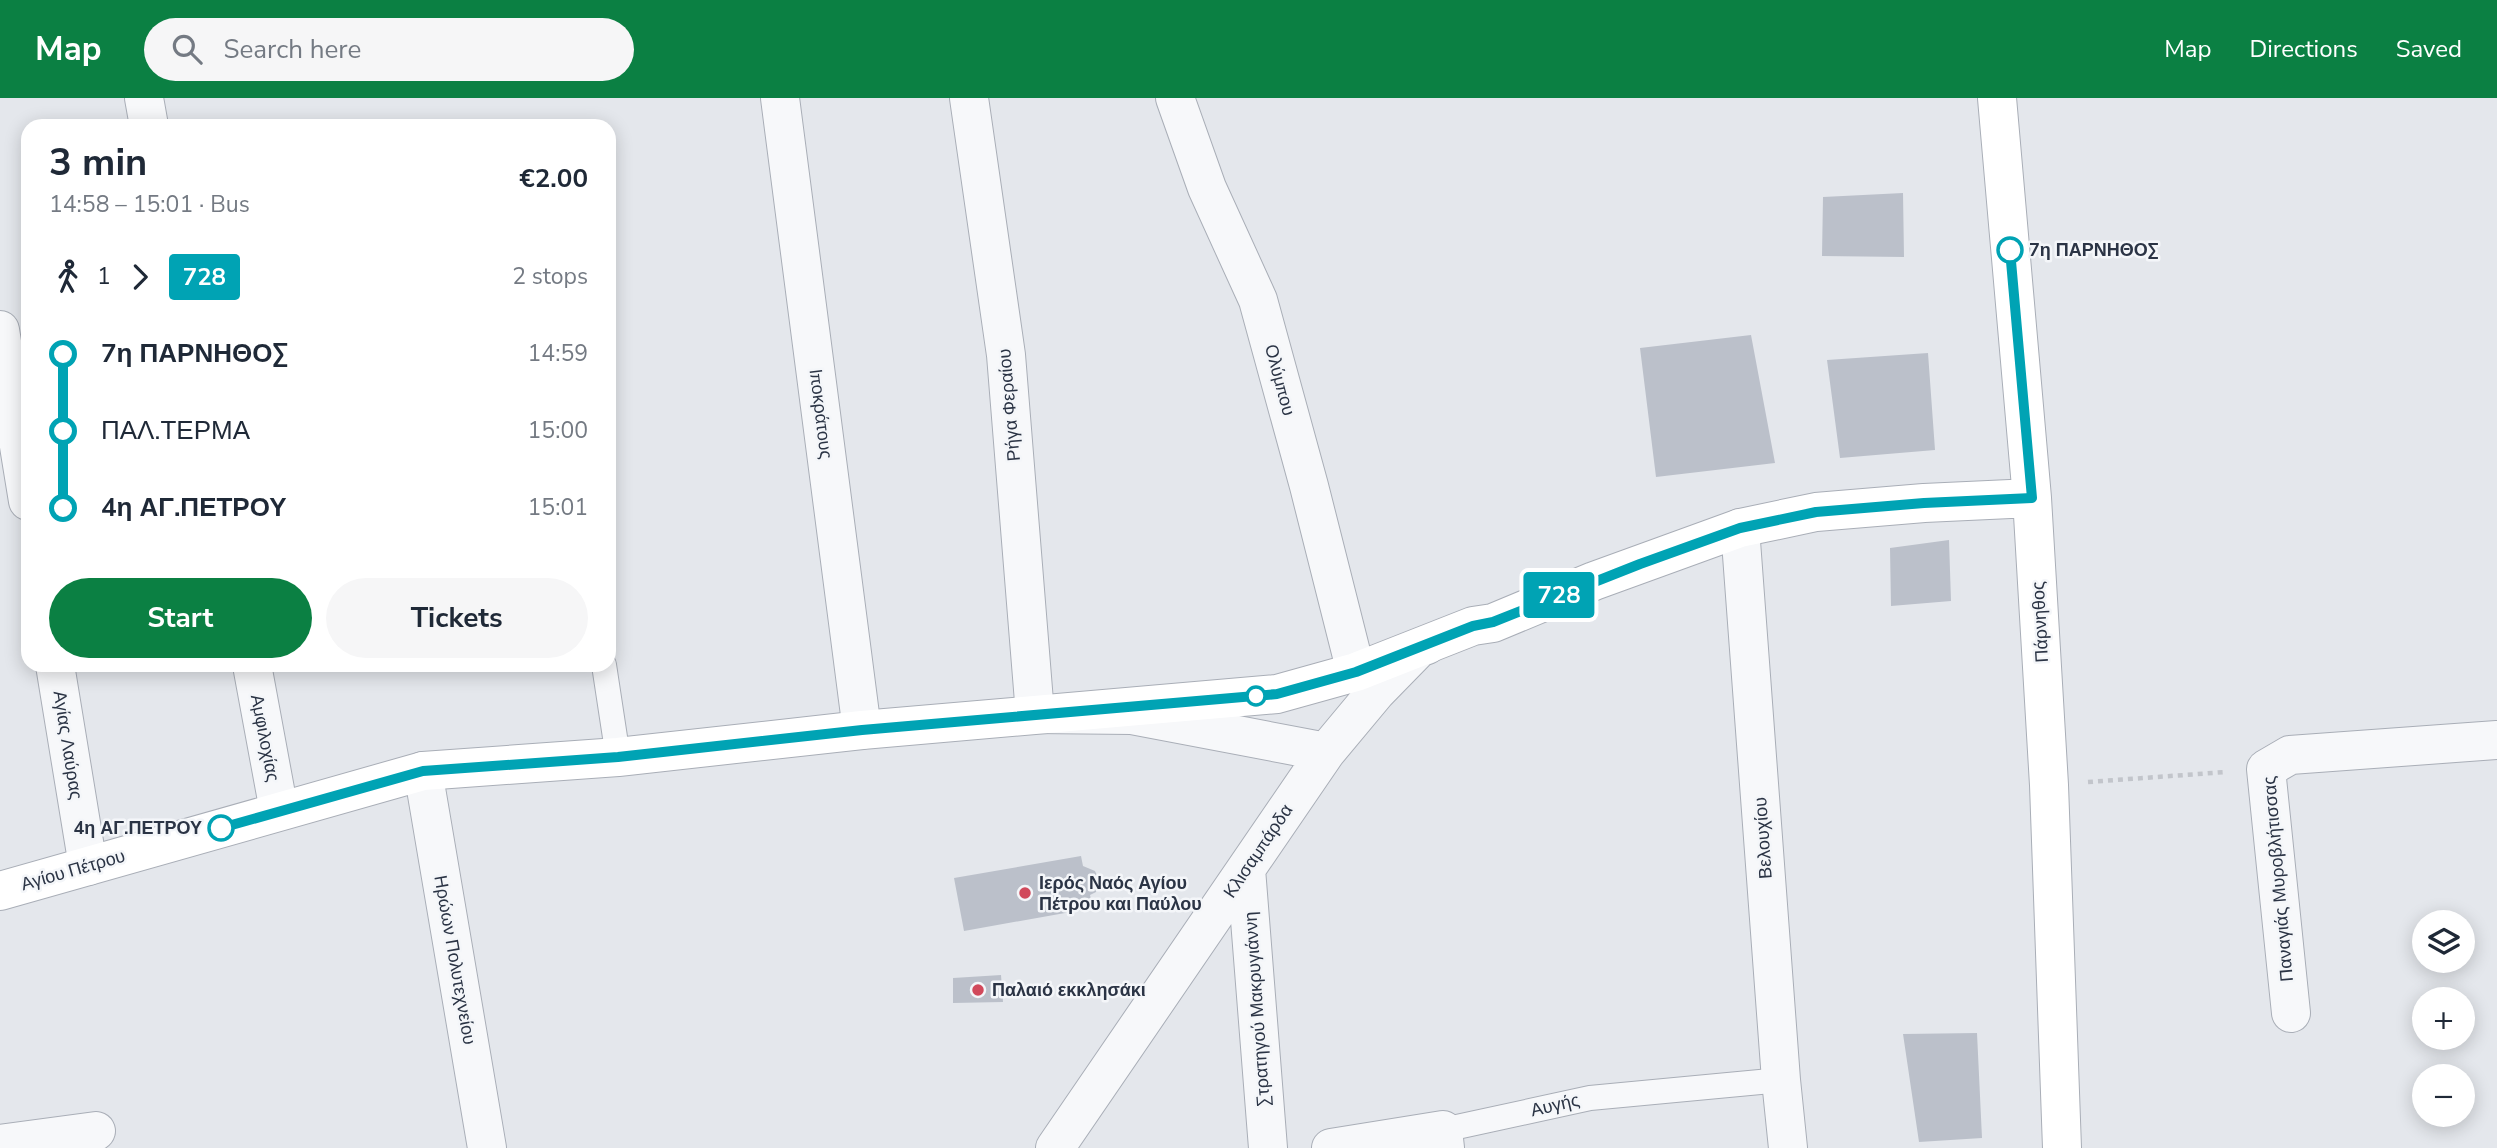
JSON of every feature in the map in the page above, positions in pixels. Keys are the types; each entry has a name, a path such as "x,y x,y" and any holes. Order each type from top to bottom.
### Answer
{"street":[{"path":"144,98 148,119"},
{"name":"Ιποκράτους","path":"780,98 862,730"},
{"name":"Ρήγα Φεραίου","path":"969,98 1006,355 1035,714"},
{"name":"Ολύμπου","path":"1175,98 1207,188 1258,300 1356,672"},
{"name":"Πάρνηθος","path":"1997,98 2032,498 2049,785 2062,1148"},
{"path":"0,330 21,458"},
{"name":"Αγίου Πέτρου","path":"0,891 423,771 618,757 862,730 1277,694 1356,672 1740,528 1816,512 2032,498"},
{"name":"Βελουχίου","path":"1740,528 1788,1148"},
{"name":"Κλισαμπάρδα","path":"1055,1148 1326,752 1376,692 1419,648 1473,626"},
{"name":"Αγίας Λαύρας","path":"56,672 88,866"},
{"name":"Αμφιλοχίας","path":"252,672 279,811"},
{"path":"1035,714 1132,715 1326,752"},
{"name":"Παναγιάς Μυροβλήτισσας","path":"2291,1013 2266,769 2290,755 2497,740"},
{"name":"Ηρώων Πολυτεχνείου","path":"423,771 487,1148"},
{"name":"Στρατηγού Μακρυγιάννη","path":"1247,869 1268,1148"},
{"path":"0,1144 96,1131"},
{"name":"Αυγής","path":"1331,1148 1444,1139"}],"lane":[{"path":"605,672 618,757"},
{"name":"Αυγής","path":"1444,1139 1590,1098 1781,1080"}],"path":[{"path":"2049,785 2266,769"}],"building":[{"path":"1903,193 1904,257 1822,256 1823,197"},
{"path":"1751,335 1775,463 1656,477 1640,348"},
{"path":"1928,353 1935,450 1840,458 1827,360"},
{"path":"1949,540 1951,601 1891,606 1890,548"},
{"name":"Ιερός Ναός Αγίου Πέτρου και Παύλου","path":"1081,856 1083,866 1095,871 1098,878 1096,892 1090,895 1093,908 964,931 954,878"},
{"name":"Παλαιό εκκλησάκι","path":"1001,975 1003,1002 953,1003 953,978"},
{"path":"1977,1033 1982,1138 1919,1142 1903,1034"}],"bus line":[{"name":"728","path":"221,828 423,771 618,757 862,730 1277,694 1356,672 1740,528 1816,512 2032,498 2010,250"}],"place":[{"name":"7η ΠΑΡΝΗΘΟΣ","path":"2010,250"},
{"name":"4η ΑΓ.ΠΕΤΡΟΥ","path":"221,828"},
{"name":"Ιερός Ναός Αγίου Πέτρου και Παύλου","path":"1025,893"},
{"name":"Παλαιό εκκλησάκι","path":"978,990"}]}
